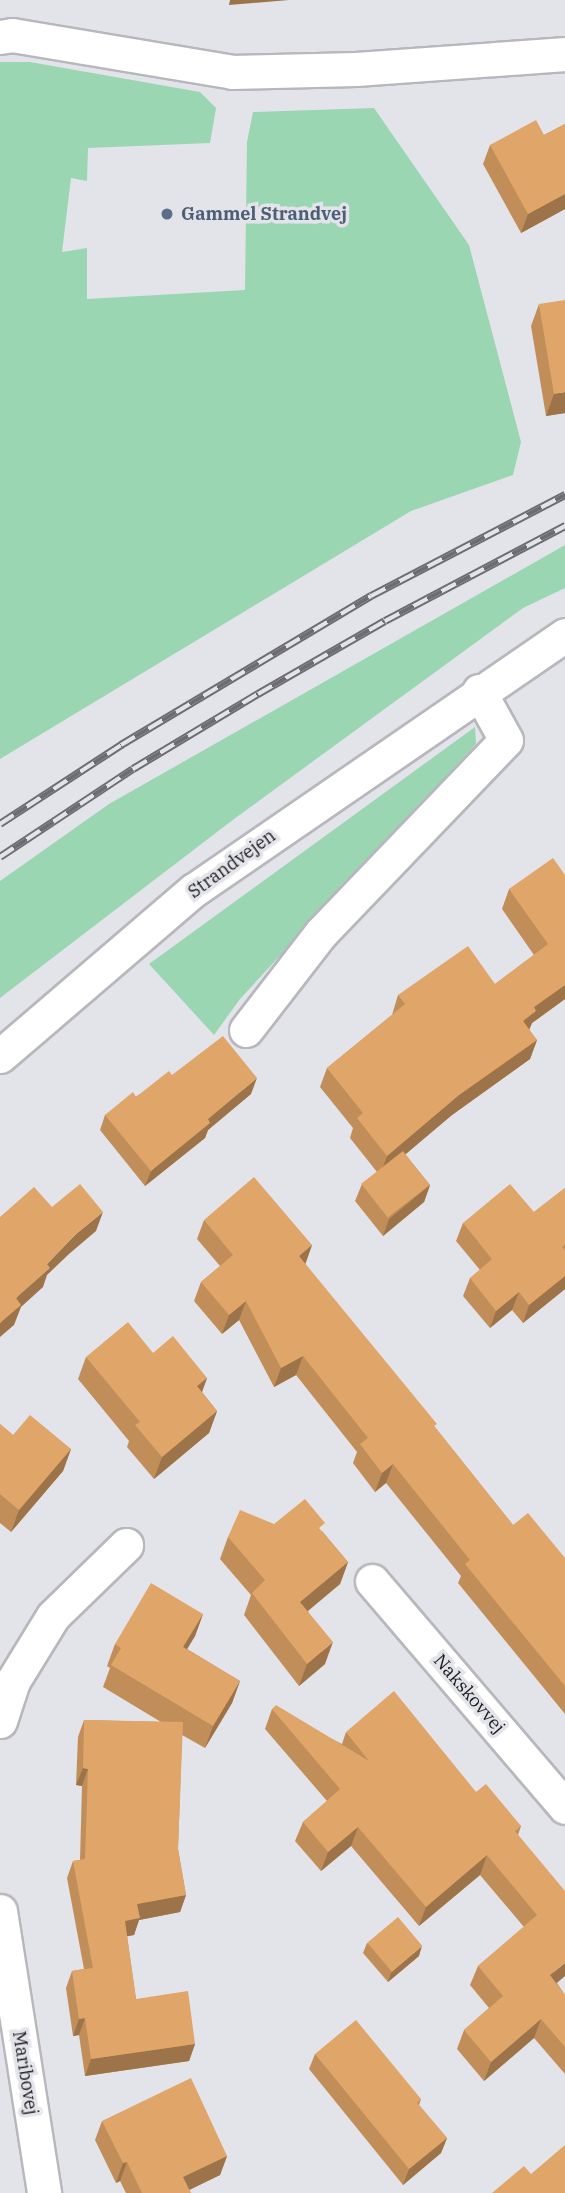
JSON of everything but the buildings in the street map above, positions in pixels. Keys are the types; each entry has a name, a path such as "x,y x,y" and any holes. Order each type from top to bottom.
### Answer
{"street":[{"path":"0,37 12,35 232,72 356,69 565,54"},
{"name":"Strandvejen","path":"0,1056 194,890 479,691 565,635"},
{"path":"246,1030 321,933 506,740 479,691"},
{"path":"0,1721 13,1681 53,1616 127,1545"},
{"name":"Nakskovvej","path":"372,1581 565,1807"},
{"name":"Maribovej","path":"0,1911 44,2193"}],"green space":[{"path":"0,62 30,62 200,92 216,108 210,143 88,148 87,181 71,178 62,252 87,248 87,299 245,290 247,142 253,112 374,108 469,245 521,442 513,475 411,511 0,759"},
{"path":"565,545 565,588 523,608 234,819 0,998 0,881 109,804"},
{"path":"475,727 476,744 240,999 214,1035 149,964"}],"railway":[{"path":"0,824 121,745 371,596 565,495"},
{"path":"0,857 133,769 258,694 385,621 565,526"}],"place":[{"name":"Gammel Strandvej","path":"167,214"}]}
